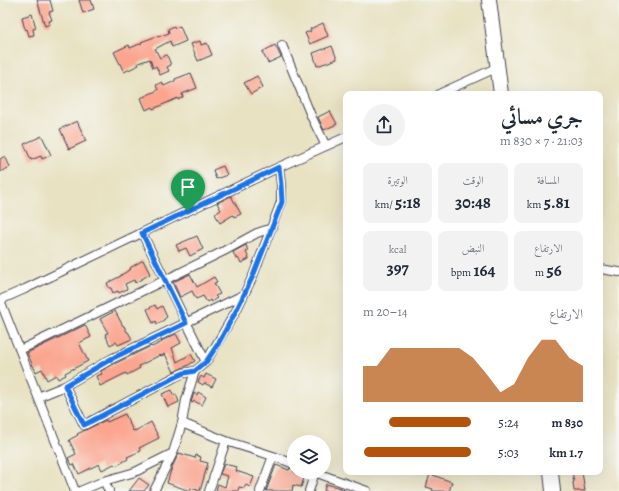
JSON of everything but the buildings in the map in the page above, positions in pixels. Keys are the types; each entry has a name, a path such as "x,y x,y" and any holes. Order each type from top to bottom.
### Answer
{"highway":[{"path":"488,0 501,91"},
{"path":"551,475 553,491"}],"street":[{"path":"282,45 312,118 326,146"},
{"path":"446,91 498,67"},
{"path":"75,491 0,300 279,167 343,138"},
{"path":"65,386 84,425 175,377 184,373 195,371 206,362 218,344 253,276 282,202 279,167"},
{"path":"20,350 224,251 257,233 272,228"},
{"path":"142,233 206,362"},
{"path":"603,269 619,272"},
{"path":"38,397 65,386 111,359 243,295"},
{"path":"154,491 173,453 195,371"},
{"path":"182,423 226,441 287,461"},
{"path":"209,491 226,441"},
{"path":"80,491 104,481 135,472 173,453"},
{"path":"260,491 273,456"},
{"path":"331,478 364,491"},
{"path":"309,491 313,479"},
{"path":"104,481 109,491"}],"route":[{"path":"279,167 282,202 253,276 218,344 206,362 195,371 184,373 175,377 84,425 65,386 111,359 186,323 142,233 188,211 279,167"}]}
